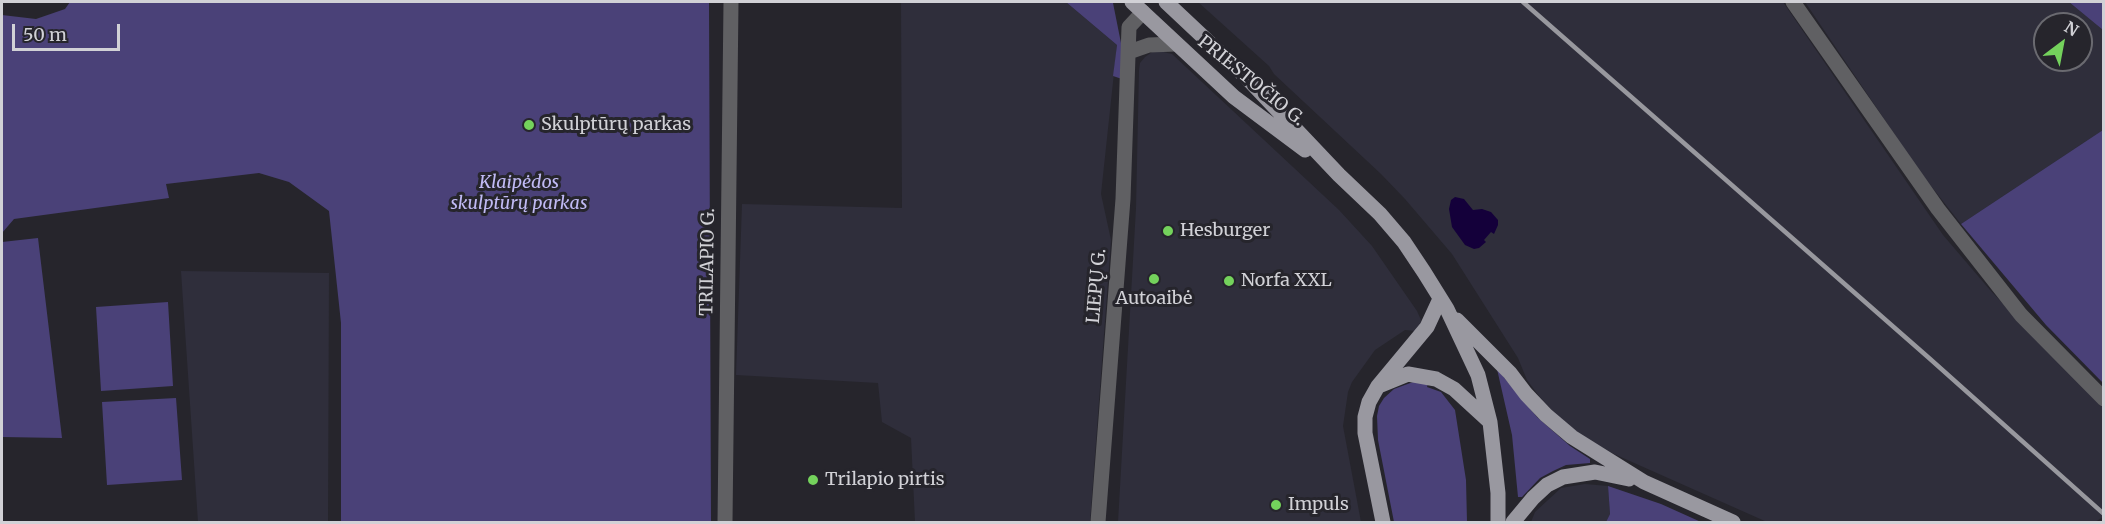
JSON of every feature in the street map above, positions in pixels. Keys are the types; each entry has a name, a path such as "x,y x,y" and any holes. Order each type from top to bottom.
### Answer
{"main road":[{"name":"PRIESTOČIO G.","path":"1166,2 1250,80 1339,175 1380,214 1404,242 1443,304 1478,375 1490,422 1498,493 1498,522"},
{"name":"PRIESTOČIO G.","path":"1143,5 1176,44 1234,97 1339,175"},
{"path":"1383,522 1365,433 1365,417 1369,402 1378,386 1443,304 1510,373 1546,415 1588,448 1644,482 1733,522"},
{"path":"1378,386 1408,374 1436,379 1454,389 1490,422"},
{"path":"1514,522 1547,485 1563,477 1595,472 1644,482"}],"street":[{"name":"TRILAPIO G.","path":"725,522 731,2"},
{"path":"1793,2 1938,209 2021,315 2103,399"},
{"name":"LIEPŲ G.","path":"1098,522 1124,199 1129,27 1143,5"},
{"path":"1129,52 1149,45 1176,44"}],"shaded area":[{"path":"901,2 1066,2 1117,45 1101,194 1111,240 1090,522 915,522 911,438 882,422 878,383 736,375 742,204 902,208"},
{"path":"1198,2 1783,2 1943,235 1990,290 2103,408 2103,517 2095,522 1767,522 1614,454 1584,437 1557,416 1539,396 1527,380 1518,358 1452,254 1405,199 1274,74 1269,66"},
{"path":"1805,2 2069,2 2081,12 2033,12 2033,72 2093,72 2093,22 2103,30 2103,130 1961,224 1920,172"},
{"path":"1155,50 1172,54 1339,210 1372,246 1421,320 1420,326 1415,331 1405,330 1375,350 1352,382 1348,392 1343,426 1361,522 1118,522 1136,208 1139,70 1140,63"},
{"path":"1455,197 1464,199 1473,210 1482,209 1491,212 1498,220 1494,234 1491,232 1484,240 1486,242 1479,248 1474,249 1465,245 1452,227 1449,209 1451,200"},
{"path":"181,271 329,273 328,522 198,522"},
{"path":"1585,484 1608,486 1610,514 1606,522 1531,522 1535,512 1561,488"}],"green space":[{"name":"Klaipėdos skulptūrų parkas","path":"70,2 709,2 711,522 341,522 341,323 329,211 289,182 259,173 166,184 169,198 14,219 2,233 2,15 36,19 65,9"},
{"path":"1066,2 1113,3 1123,53 1122,79 1113,76 1117,45"},
{"path":"2069,2 2103,2 2103,30 2093,22 2093,12 2081,12"},
{"path":"2103,130 2103,383 2046,325 1961,224"},
{"path":"38,238 62,438 2,437 2,242"},
{"path":"168,302 173,386 101,391 96,307"},
{"path":"1497,369 1537,417 1570,446 1590,459 1590,463 1566,465 1553,471 1540,478 1522,497 1518,497 1512,435"},
{"path":"1413,382 1428,383 1427,387 1441,392 1455,410 1466,480 1467,522 1394,522 1378,440 1377,416 1384,398 1394,389"},
{"path":"176,398 182,480 107,485 102,402"},
{"path":"1608,486 1661,504 1701,522 1606,522 1610,514"}],"railway":[{"path":"1523,2 2104,514"}],"place":[{"name":"Skulptūrų parkas","path":"529,125"},
{"name":"Hesburger","path":"1168,231"},
{"name":"Autoaibė","path":"1154,279"},
{"name":"Norfa XXL","path":"1229,281"},
{"name":"Trilapio pirtis","path":"813,480"},
{"name":"Impuls","path":"1276,505"}]}
